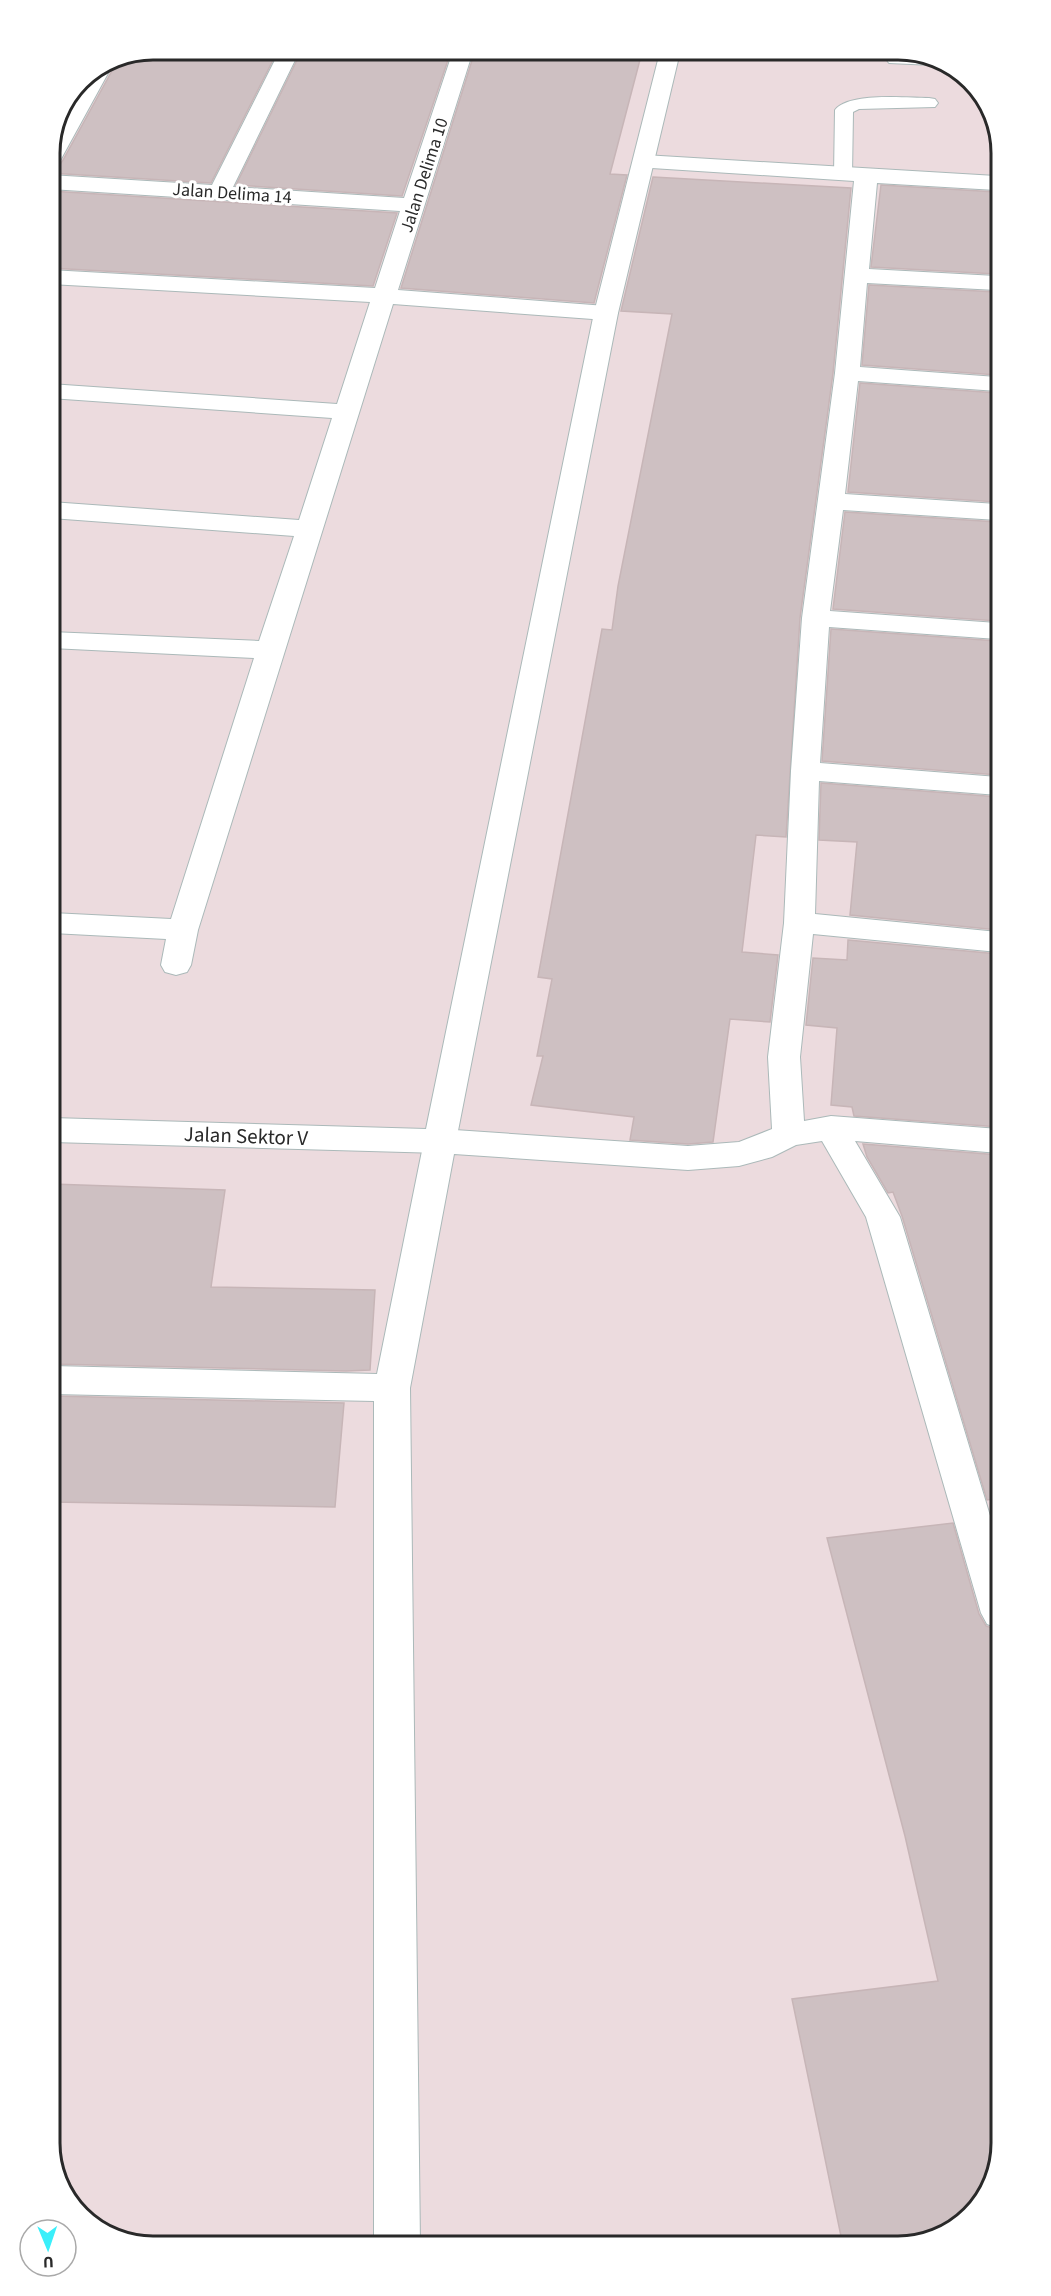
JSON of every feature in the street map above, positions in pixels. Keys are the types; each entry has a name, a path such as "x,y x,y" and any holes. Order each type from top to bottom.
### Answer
{"street":[{"path":"219,193 285,60"},
{"name":"Jalan Delima 10","path":"176,965 183,930 270,650 460,60"},
{"path":"397,2236 390,1489 392,1388 606,313 668,60"},
{"path":"61,138 91,84"},
{"path":"644,162 991,183"},
{"path":"789,1135 784,1095 784,1057 799,923 805,771 816,618 847,373 856,274 854,175"},
{"name":"Jalan Delima 14","path":"60,183 414,205"},
{"path":"856,274 991,283"},
{"path":"60,278 384,296 606,313"},
{"path":"847,373 991,384"},
{"path":"60,392 347,412"},
{"path":"831,501 991,512"},
{"path":"60,511 309,529"},
{"path":"816,618 991,631"},
{"path":"60,640 270,650"},
{"path":"805,771 991,785"},
{"path":"60,923 183,930"},
{"path":"799,923 991,941"},
{"path":"831,1128 883,1217 991,1583"},
{"name":"Jalan Sektor V","path":"60,1130 440,1141 688,1158 718,1157 760,1149 789,1135 831,1128 991,1141"},
{"path":"60,1380 392,1388"}],"lane":[{"path":"854,175 844,110 856,104 929,103"}],"building":[{"path":"153,60 273,60 211,183 60,174 60,164 113,70 123,65"},
{"path":"297,60 448,60 402,196 236,185"},
{"path":"472,60 640,60 610,174 627,175 594,303 401,288"},
{"path":"653,177 851,188 833,373 800,618 786,837 756,835 742,952 778,955 770,1022 730,1019 713,1142 688,1144 630,1140 634,1117 531,1105 543,1056 537,1056 552,979 538,977 602,629 612,630 618,586 672,314 621,311"},
{"path":"881,185 991,192 991,274 871,267"},
{"path":"60,192 397,213 373,286 60,269"},
{"path":"869,285 991,292 991,375 862,365"},
{"path":"860,383 991,393 991,502 848,492"},
{"path":"845,512 991,522 991,621 833,609"},
{"path":"831,629 991,641 991,774 822,761"},
{"path":"821,783 991,796 991,929 850,915 857,842 819,840"},
{"path":"848,940 991,953 991,1126 854,1116 852,1107 831,1105 837,1028 806,1025 813,958 847,960"},
{"path":"863,1144 991,1154 991,1499 987,1500 902,1216 893,1192 888,1193 867,1157"},
{"path":"60,1184 225,1190 211,1287 375,1290 370,1370 60,1364"},
{"path":"60,1396 344,1403 335,1507 60,1502"},
{"path":"953,1523 979,1614 986,1626 991,1628 991,2143 989,2161 981,2184 964,2209 939,2226 916,2234 841,2236 792,1999 938,1981 905,1836 827,1538"}]}
